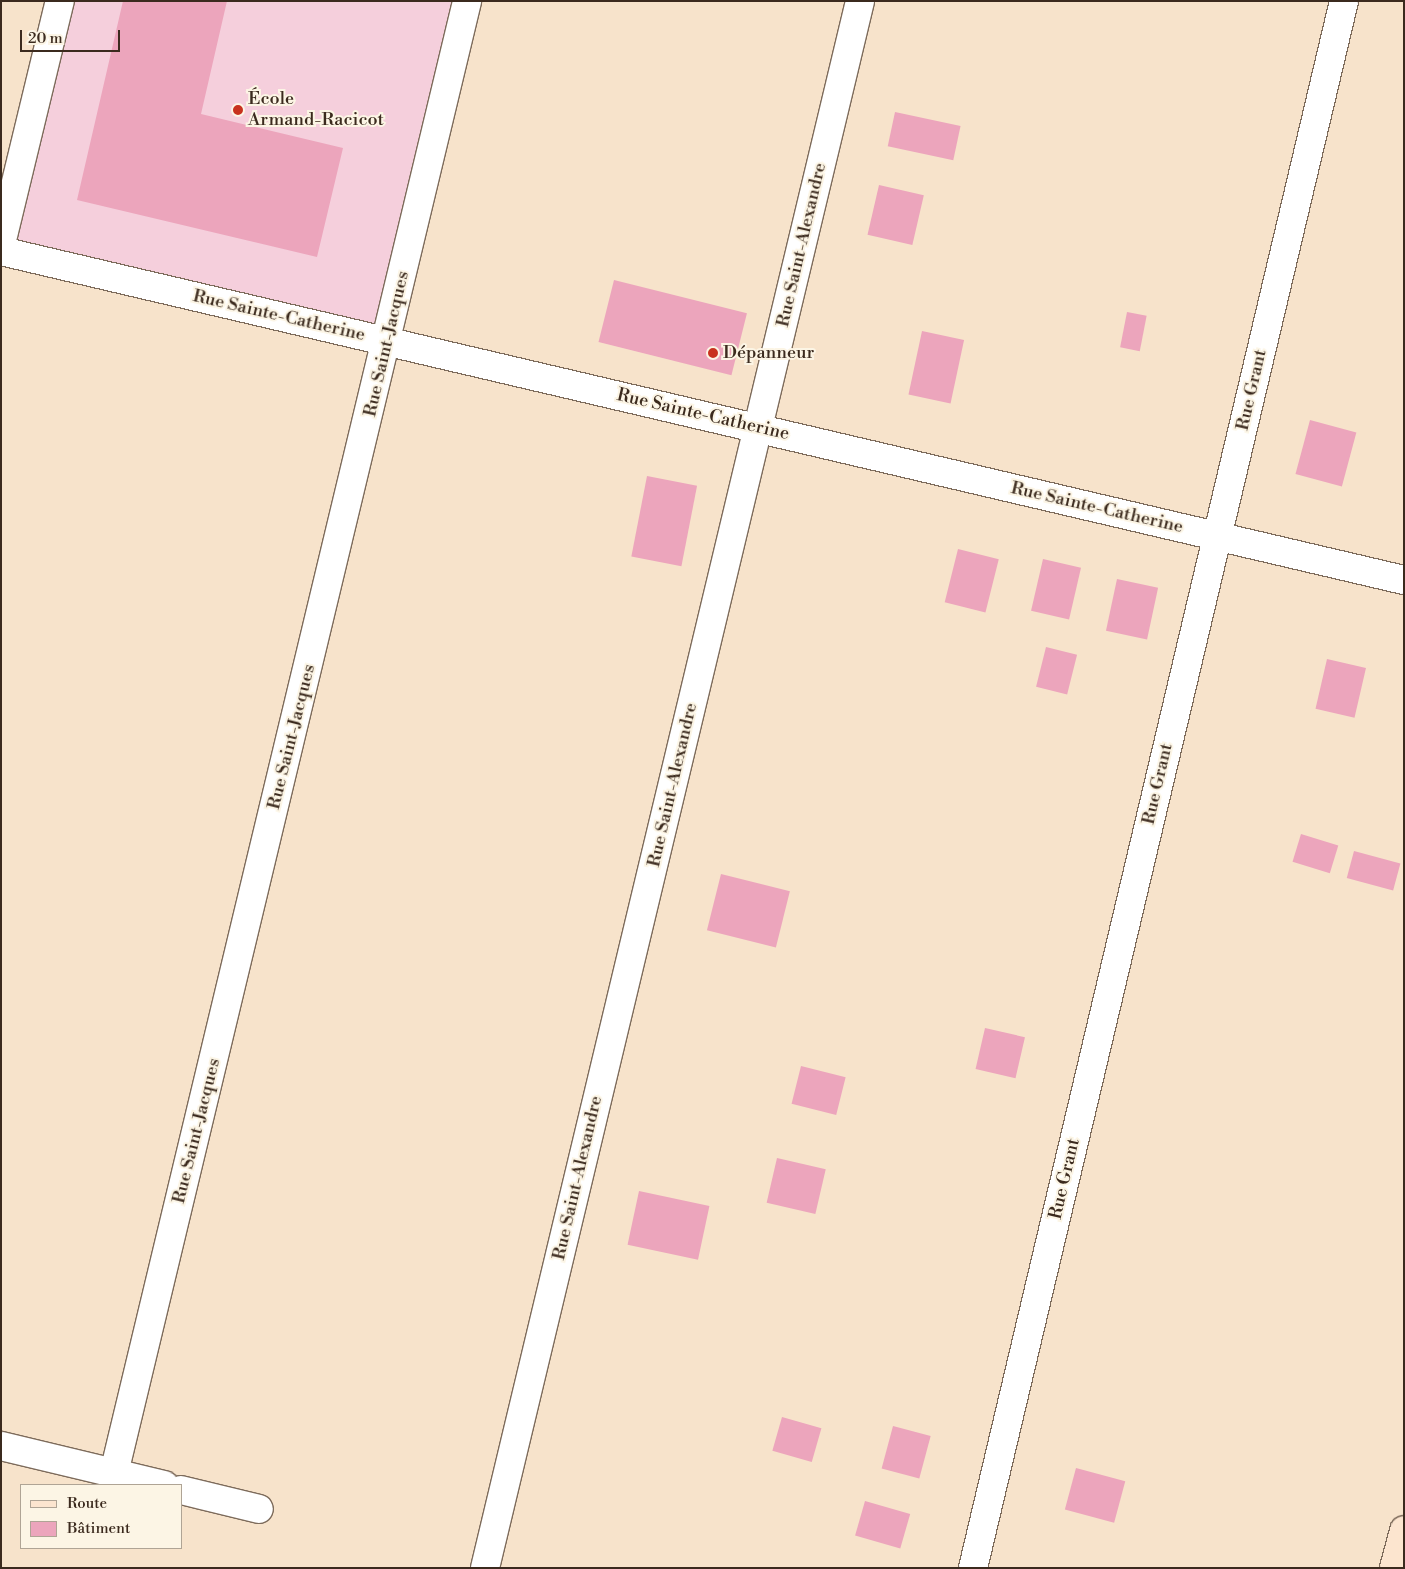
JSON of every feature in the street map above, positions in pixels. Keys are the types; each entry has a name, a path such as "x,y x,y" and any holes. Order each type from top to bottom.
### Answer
{"main road":[{"path":"1394,1568 1404,1530"}],"street":[{"path":"1,244 60,1"},
{"name":"Rue Saint-Jacques","path":"114,1473 388,342 466,1"},
{"name":"Rue Saint-Alexandre","path":"485,1568 860,1"},
{"name":"Rue Grant","path":"973,1568 1344,1"},
{"name":"Rue Sainte-Catherine","path":"1,251 1404,580"},
{"path":"1,1446 160,1484"},
{"path":"182,1490 258,1509"}],"shaded area":[{"name":"École Armand-Racicot","path":"60,1 467,1 387,342 1,244"}],"building":[{"path":"123,1 227,1 201,114 343,148 317,257 77,200"},
{"path":"895,112 961,126 953,160 888,146"},
{"path":"879,185 924,195 912,245 868,235"},
{"path":"614,280 747,313 731,375 599,342"},
{"path":"1127,312 1147,316 1140,351 1120,347"},
{"path":"922,331 964,340 951,404 908,395"},
{"path":"1310,420 1356,432 1342,487 1296,474"},
{"path":"647,476 697,486 681,566 631,556"},
{"path":"958,549 999,559 985,613 945,602"},
{"path":"1043,559 1081,568 1069,619 1031,611"},
{"path":"1117,579 1158,588 1147,640 1106,631"},
{"path":"1046,647 1077,655 1067,695 1036,687"},
{"path":"1327,659 1366,668 1355,718 1316,709"},
{"path":"1301,834 1338,845 1330,873 1293,862"},
{"path":"1354,851 1400,863 1393,890 1347,878"},
{"path":"721,874 790,891 776,947 707,930"},
{"path":"985,1028 1025,1037 1016,1078 976,1069"},
{"path":"801,1066 846,1077 836,1115 792,1104"},
{"path":"777,1158 826,1169 815,1214 767,1203"},
{"path":"639,1191 709,1206 698,1260 628,1245"},
{"path":"782,1417 821,1428 812,1462 772,1451"},
{"path":"893,1426 931,1436 919,1479 882,1469"},
{"path":"1076,1468 1125,1481 1114,1523 1065,1510"},
{"path":"865,1501 910,1514 900,1549 855,1536"}],"place":[{"name":"École Armand-Racicot","path":"238,110"},
{"name":"Dépanneur","path":"713,353"}]}
